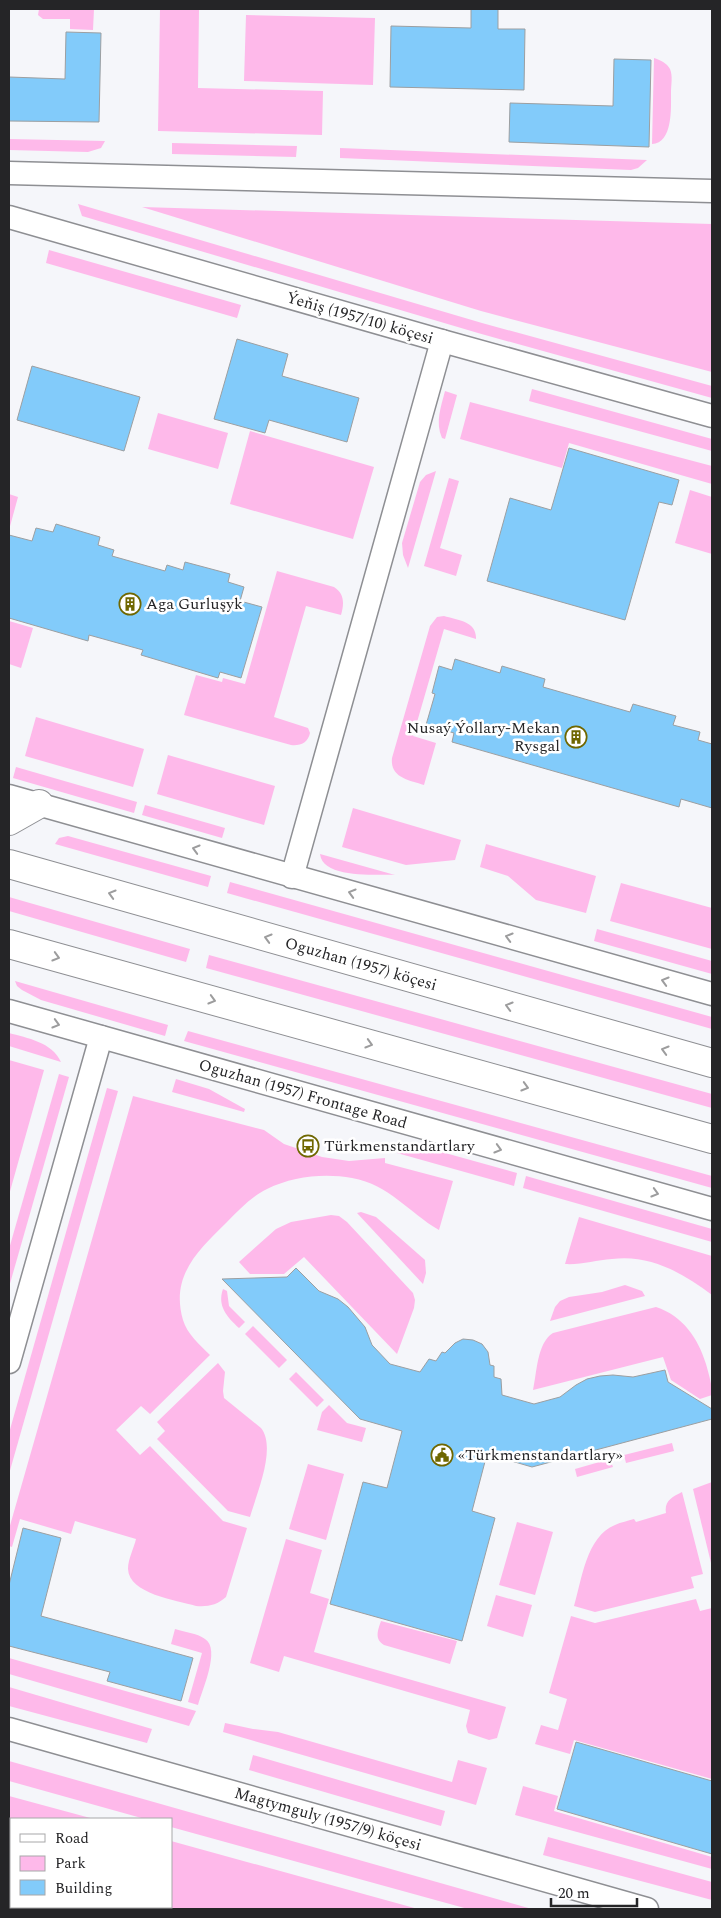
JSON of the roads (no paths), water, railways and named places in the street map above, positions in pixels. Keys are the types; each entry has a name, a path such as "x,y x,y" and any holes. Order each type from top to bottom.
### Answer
{"main road":[{"path":"9,821 39,804"},
{"name":"Oguzhan (1957) köçesi","path":"9,864 712,1063"},
{"path":"9,944 712,1139"}],"street":[{"path":"9,173 712,191"},
{"name":"Ýeňiş (1957/10) köçesi","path":"9,217 712,416"},
{"path":"292,876 442,341"},
{"path":"9,796 712,994"},
{"name":"Oguzhan (1957) Frontage Road","path":"9,1011 712,1209"},
{"path":"9,1362 101,1037"},
{"name":"Magtymguly (1957/9) köçesi","path":"9,1729 646,1909"}],"place":[{"name":"Aga Gurluşyk","path":"130,604"},
{"name":"Nusaý Ýollary-Mekan Rysgal","path":"576,737"},
{"name":"Türkmenstandartlary","path":"308,1146"},
{"name":"«Türkmenstandartlary»","path":"442,1455"}]}
